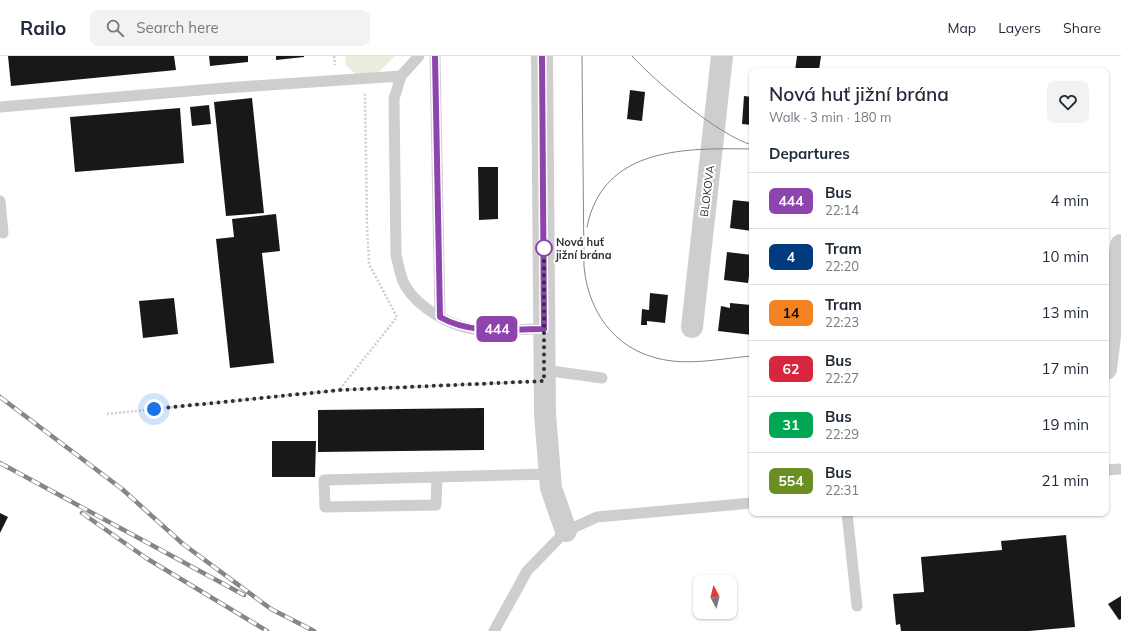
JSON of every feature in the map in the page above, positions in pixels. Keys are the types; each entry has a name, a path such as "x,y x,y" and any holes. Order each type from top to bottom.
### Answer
{"street":[{"path":"542,56 545,414 551,488 566,531"},
{"name":"BLOKOVA","path":"692,327 722,56"},
{"path":"1109,344 1121,245"}],"lane":[{"path":"420,56 401,76 397,87 394,111 396,255 400,274 406,288 440,317 449,322 472,329 544,329"},
{"path":"435,56 440,317"},
{"path":"0,107 401,76"},
{"path":"0,201 3,233"},
{"path":"544,376 602,378"},
{"path":"1109,470 1121,469"},
{"path":"437,477 436,505 325,507 324,480 437,477 550,474"},
{"path":"494,631 527,571 566,531 597,517 749,503"},
{"path":"847,516 857,606"}],"path":[{"path":"334,56 337,80 365,92 369,264 398,317 340,390"},
{"path":"107,414 340,390 544,376"}],"shaded area":[{"path":"345,56 395,56 379,72 357,75 346,66"}],"building":[{"path":"8,56 174,56 176,70 11,86"},
{"path":"209,56 248,56 248,62 210,66"},
{"path":"276,56 304,56 304,57 276,60"},
{"path":"797,56 821,56 819,68 795,68"},
{"path":"630,90 645,92 642,121 627,119"},
{"path":"744,96 749,97 749,125 742,124"},
{"path":"252,98 264,213 226,216 214,102"},
{"path":"209,105 211,124 192,126 190,107"},
{"path":"180,108 184,163 75,172 70,117"},
{"path":"478,167 498,167 498,219 479,220"},
{"path":"733,200 749,202 749,231 730,228"},
{"path":"276,214 280,251 262,253 274,363 230,368 216,239 234,237 232,219"},
{"path":"727,252 749,255 748,283 724,280"},
{"path":"650,293 668,295 665,323 647,321 647,325 641,325 642,309 649,310"},
{"path":"174,298 178,334 143,338 139,301"},
{"path":"730,303 749,305 749,335 718,331 721,306 730,308"},
{"path":"484,408 484,450 318,452 318,410"},
{"path":"272,441 316,441 315,477 272,477"},
{"path":"0,513 8,517 0,533"},
{"path":"1066,535 1075,627 1029,631 901,631 900,624 896,625 893,594 924,592 921,557 1002,550 1001,541"},
{"path":"1121,596 1121,619 1119,620 1108,604"}],"tram line":[{"path":"582,56 584,267 587,285 600,317 610,330 623,342 637,351 653,357 672,361 692,362 749,356"},
{"path":"632,56 672,93 706,120 722,131 749,144"},
{"path":"587,227 596,200 610,180 629,166 651,157 675,152 701,149 749,149"}],"railway":[{"path":"0,397 122,489 183,544 271,609 314,631"},
{"path":"0,463 244,595"},
{"path":"82,513 146,558 267,631"}],"bus line":[{"name":"444","path":"435,56 440,317 449,322 472,329 544,329 542,56"}],"place":[{"name":"Nová huť jižní brána","path":"544,248"}],"route":[{"path":"154,409 340,390 544,381 544,248"}]}
